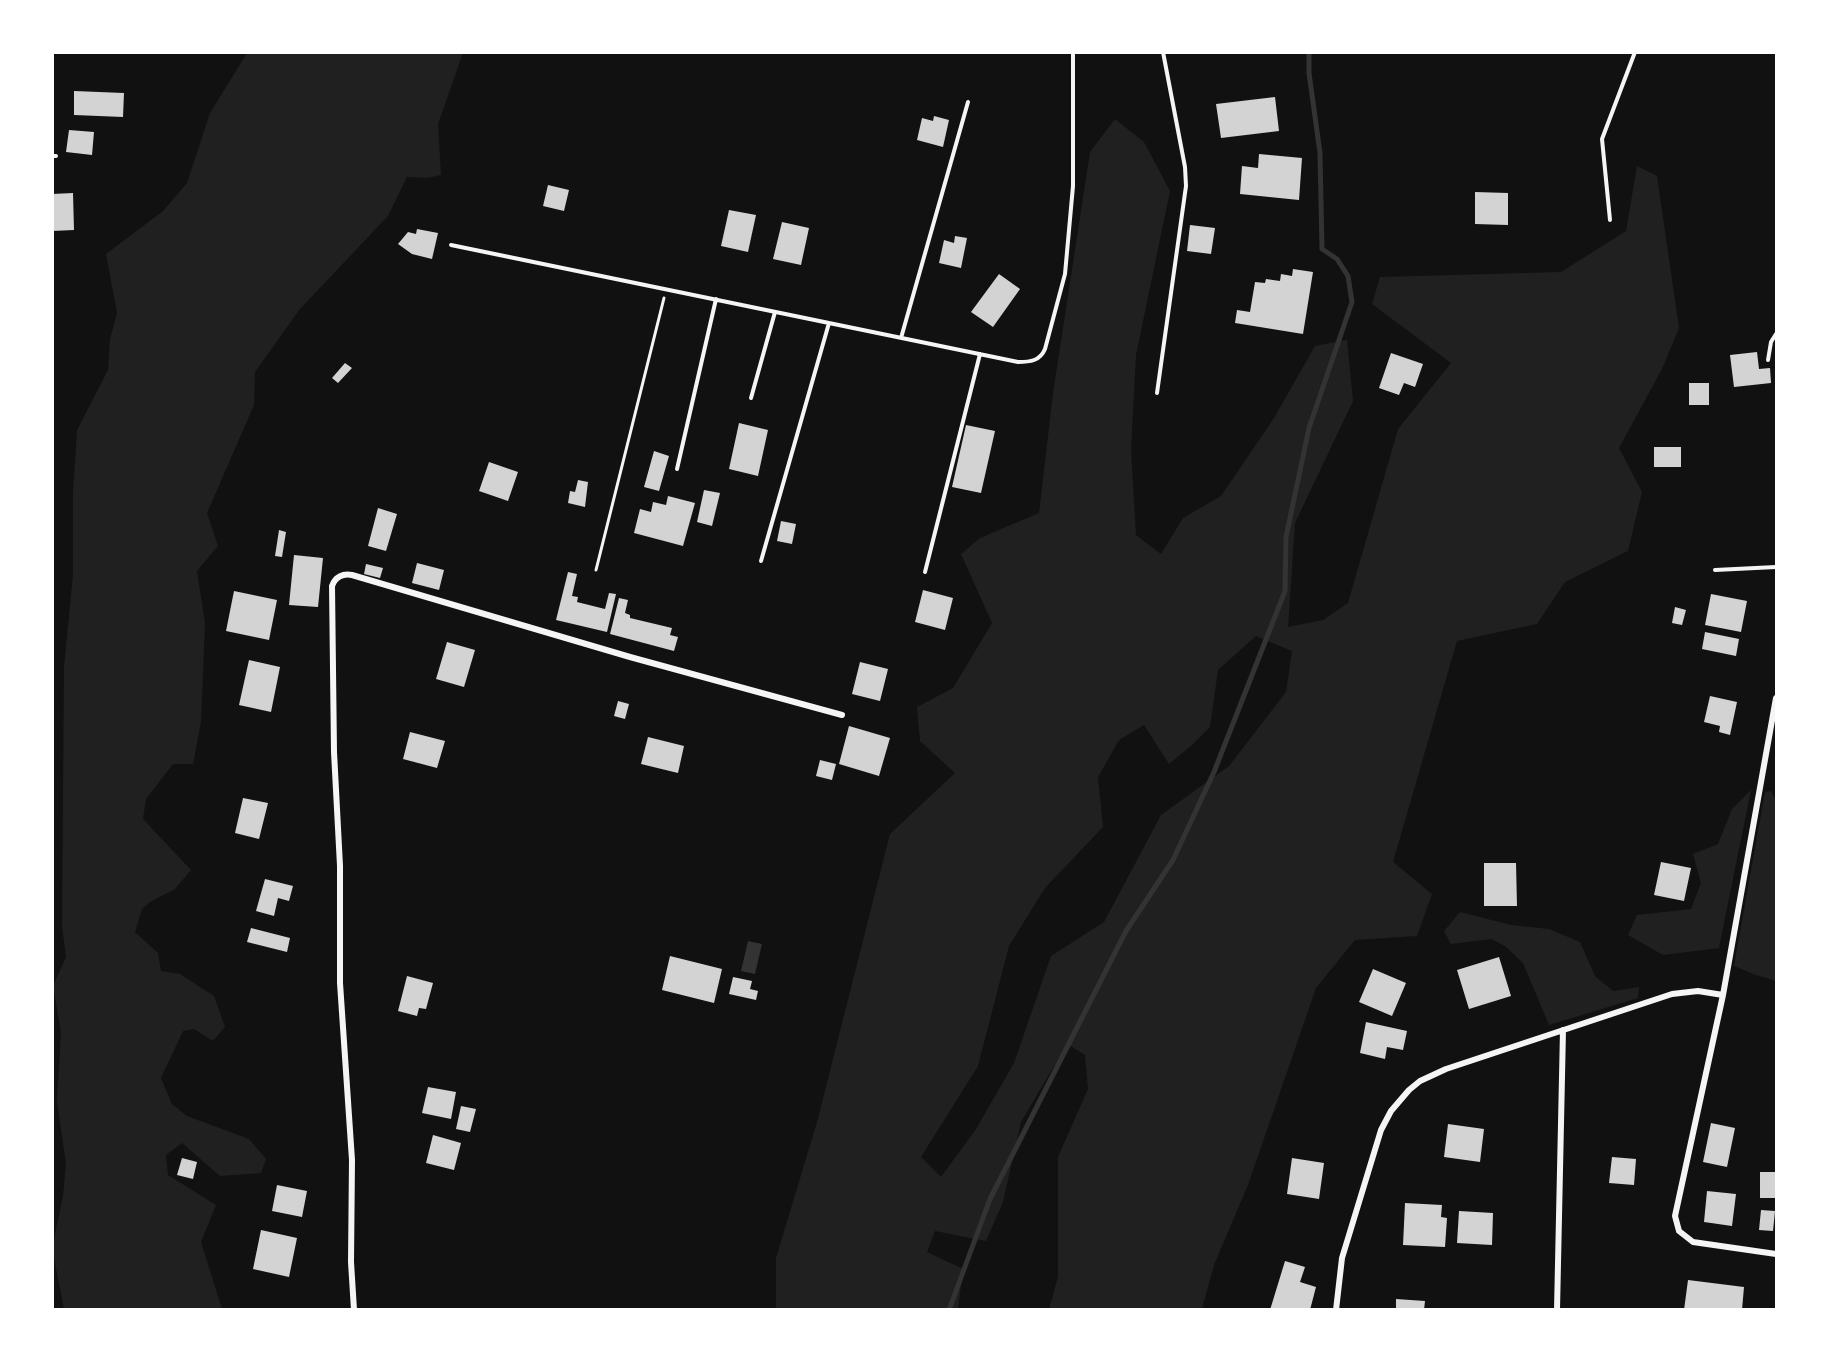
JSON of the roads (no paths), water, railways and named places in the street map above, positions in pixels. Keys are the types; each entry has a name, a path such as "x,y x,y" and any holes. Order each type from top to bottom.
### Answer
{"street":[{"path":"354,1310 351,1262 352,1160 340,982 340,866 334,752 332,586 334,581 342,575 352,575 630,657 842,715"},
{"path":"1776,698 1723,995 1675,1216 1679,1231 1693,1242 1776,1254"},
{"path":"1336,1310 1342,1258 1377,1139 1399,1100 1420,1081 1435,1073 1678,993 1698,991 1723,995"},
{"path":"1557,1310 1563,1030"}],"lane":[{"path":"451,245 980,354 1025,362 1039,358 1045,349 1065,274 1073,186 1073,52"},
{"path":"1157,393 1186,186 1185,166 1163,52"},
{"path":"1610,220 1602,139 1635,52"},
{"path":"901,338 968,102"},
{"path":"677,469 716,300"},
{"path":"751,398 775,312"},
{"path":"761,561 829,323"},
{"path":"1768,360 1771,342 1776,334"},
{"path":"925,572 980,354"},
{"path":"1715,570 1776,567"}],"waterway":[{"path":"949,1310 990,1199 1126,931 1173,860 1214,772 1285,591 1286,537 1309,428 1352,302 1348,276 1337,259 1322,249 1320,153 1309,73 1309,52"}]}
